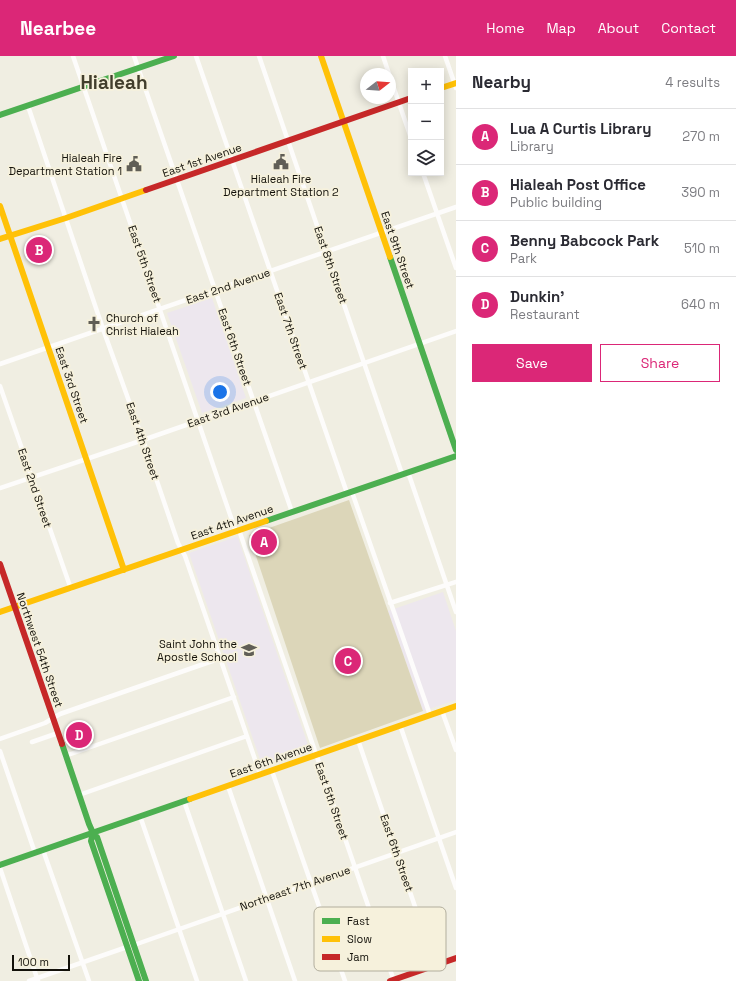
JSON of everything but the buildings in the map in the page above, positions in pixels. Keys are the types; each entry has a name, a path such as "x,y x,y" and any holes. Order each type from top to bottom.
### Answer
{"main road":[{"path":"0,115 174,56"},
{"name":"East 9th Street","path":"321,56 456,450"},
{"path":"444,87 455,85"},
{"name":"East 1st Avenue","path":"0,240 408,99"},
{"name":"East 3rd Street","path":"0,206 124,570"},
{"name":"East 4th Avenue","path":"0,612 71,589 456,456"},
{"name":"Northwest 54th Street","path":"0,564 78,795 93,832 97,837 146,981"},
{"name":"East 6th Avenue","path":"0,865 456,706"},
{"name":"Northwest 54th Street","path":"93,832 91,841 139,981"},
{"path":"112,901 116,907 126,935 134,945"},
{"path":"446,961 456,958"},
{"path":"393,980 418,971"}],"street":[{"name":"East 5th Street","path":"73,56 198,421 238,531 368,907"},
{"name":"East 6th Street","path":"134,56 292,512"},
{"name":"East 7th Street","path":"196,56 309,382 430,715"},
{"name":"East 8th Street","path":"259,56 364,362 456,612"},
{"path":"383,56 387,68"},
{"path":"445,56 455,85"},
{"path":"396,94 408,129"},
{"name":"East 4th Street","path":"28,106 103,329 144,440 178,543 185,556 260,774"},
{"path":"424,176 456,268"},
{"name":"East 2nd Avenue","path":"0,364 456,207"},
{"name":"East 3rd Avenue","path":"0,488 144,440 456,331"},
{"name":"East 2nd Street","path":"0,386 71,589"},
{"path":"390,603 456,582"},
{"path":"0,739 45,723 60,714 220,658"},
{"path":"65,756 234,697"},
{"path":"442,711 456,750"},
{"path":"400,725 456,888"},
{"path":"32,742 58,733"},
{"path":"78,795 247,736"},
{"name":"East 6th Street","path":"358,740 415,907"},
{"path":"0,751 35,853"},
{"path":"272,771 319,907"},
{"path":"228,786 295,981"},
{"path":"184,801 246,981"},
{"path":"140,816 197,981"},
{"name":"Northeast 7th Avenue","path":"134,945 456,832"},
{"path":"43,850 88,981"},
{"path":"0,868 38,980"},
{"path":"29,981 38,980 82,962 127,947"},
{"path":"342,971 345,981"}],"shaded area":[{"path":"212,298 246,398 202,413 167,313"},
{"path":"349,500 423,711 320,748 249,535"},
{"name":"Saint John the Apostle School","path":"236,537 238,538 309,748 308,752 263,768 189,553"},
{"path":"443,592 456,631 456,700 423,711 388,611"}],"traffic: fast":[{"path":"0,115 174,56"},
{"path":"390,257 456,450"},
{"path":"266,521 456,456"},
{"path":"62,744 89,824 93,833 97,837 146,981"},
{"path":"0,865 190,799"},
{"path":"93,833 91,841 139,981"}],"traffic: slow":[{"path":"321,56 390,257"},
{"path":"444,87 456,83"},
{"path":"0,239 146,190"},
{"path":"0,206 124,570"},
{"path":"0,612 266,521"},
{"path":"190,799 456,706"}],"traffic: jam":[{"path":"146,190 408,99"},
{"path":"0,564 62,744"},
{"path":"446,961 456,958"},
{"path":"390,981 419,971"}],"place":[{"name":"Hialeah Fire Department Station 2","path":"281,162"},
{"name":"Hialeah Fire Department Station 1","path":"134,164"},
{"name":"Hialeah Post Office","path":"39,250"},
{"name":"Church of Christ Hialeah","path":"94,324"},
{"name":"Lua A Curtis Library","path":"264,542"},
{"name":"Saint John the Apostle School","path":"249,650"},
{"name":"Benny Babcock Park","path":"348,661"},
{"name":"Dunkin'","path":"79,735"}],"district":[{"name":"Hialeah","path":"114,82"}]}
